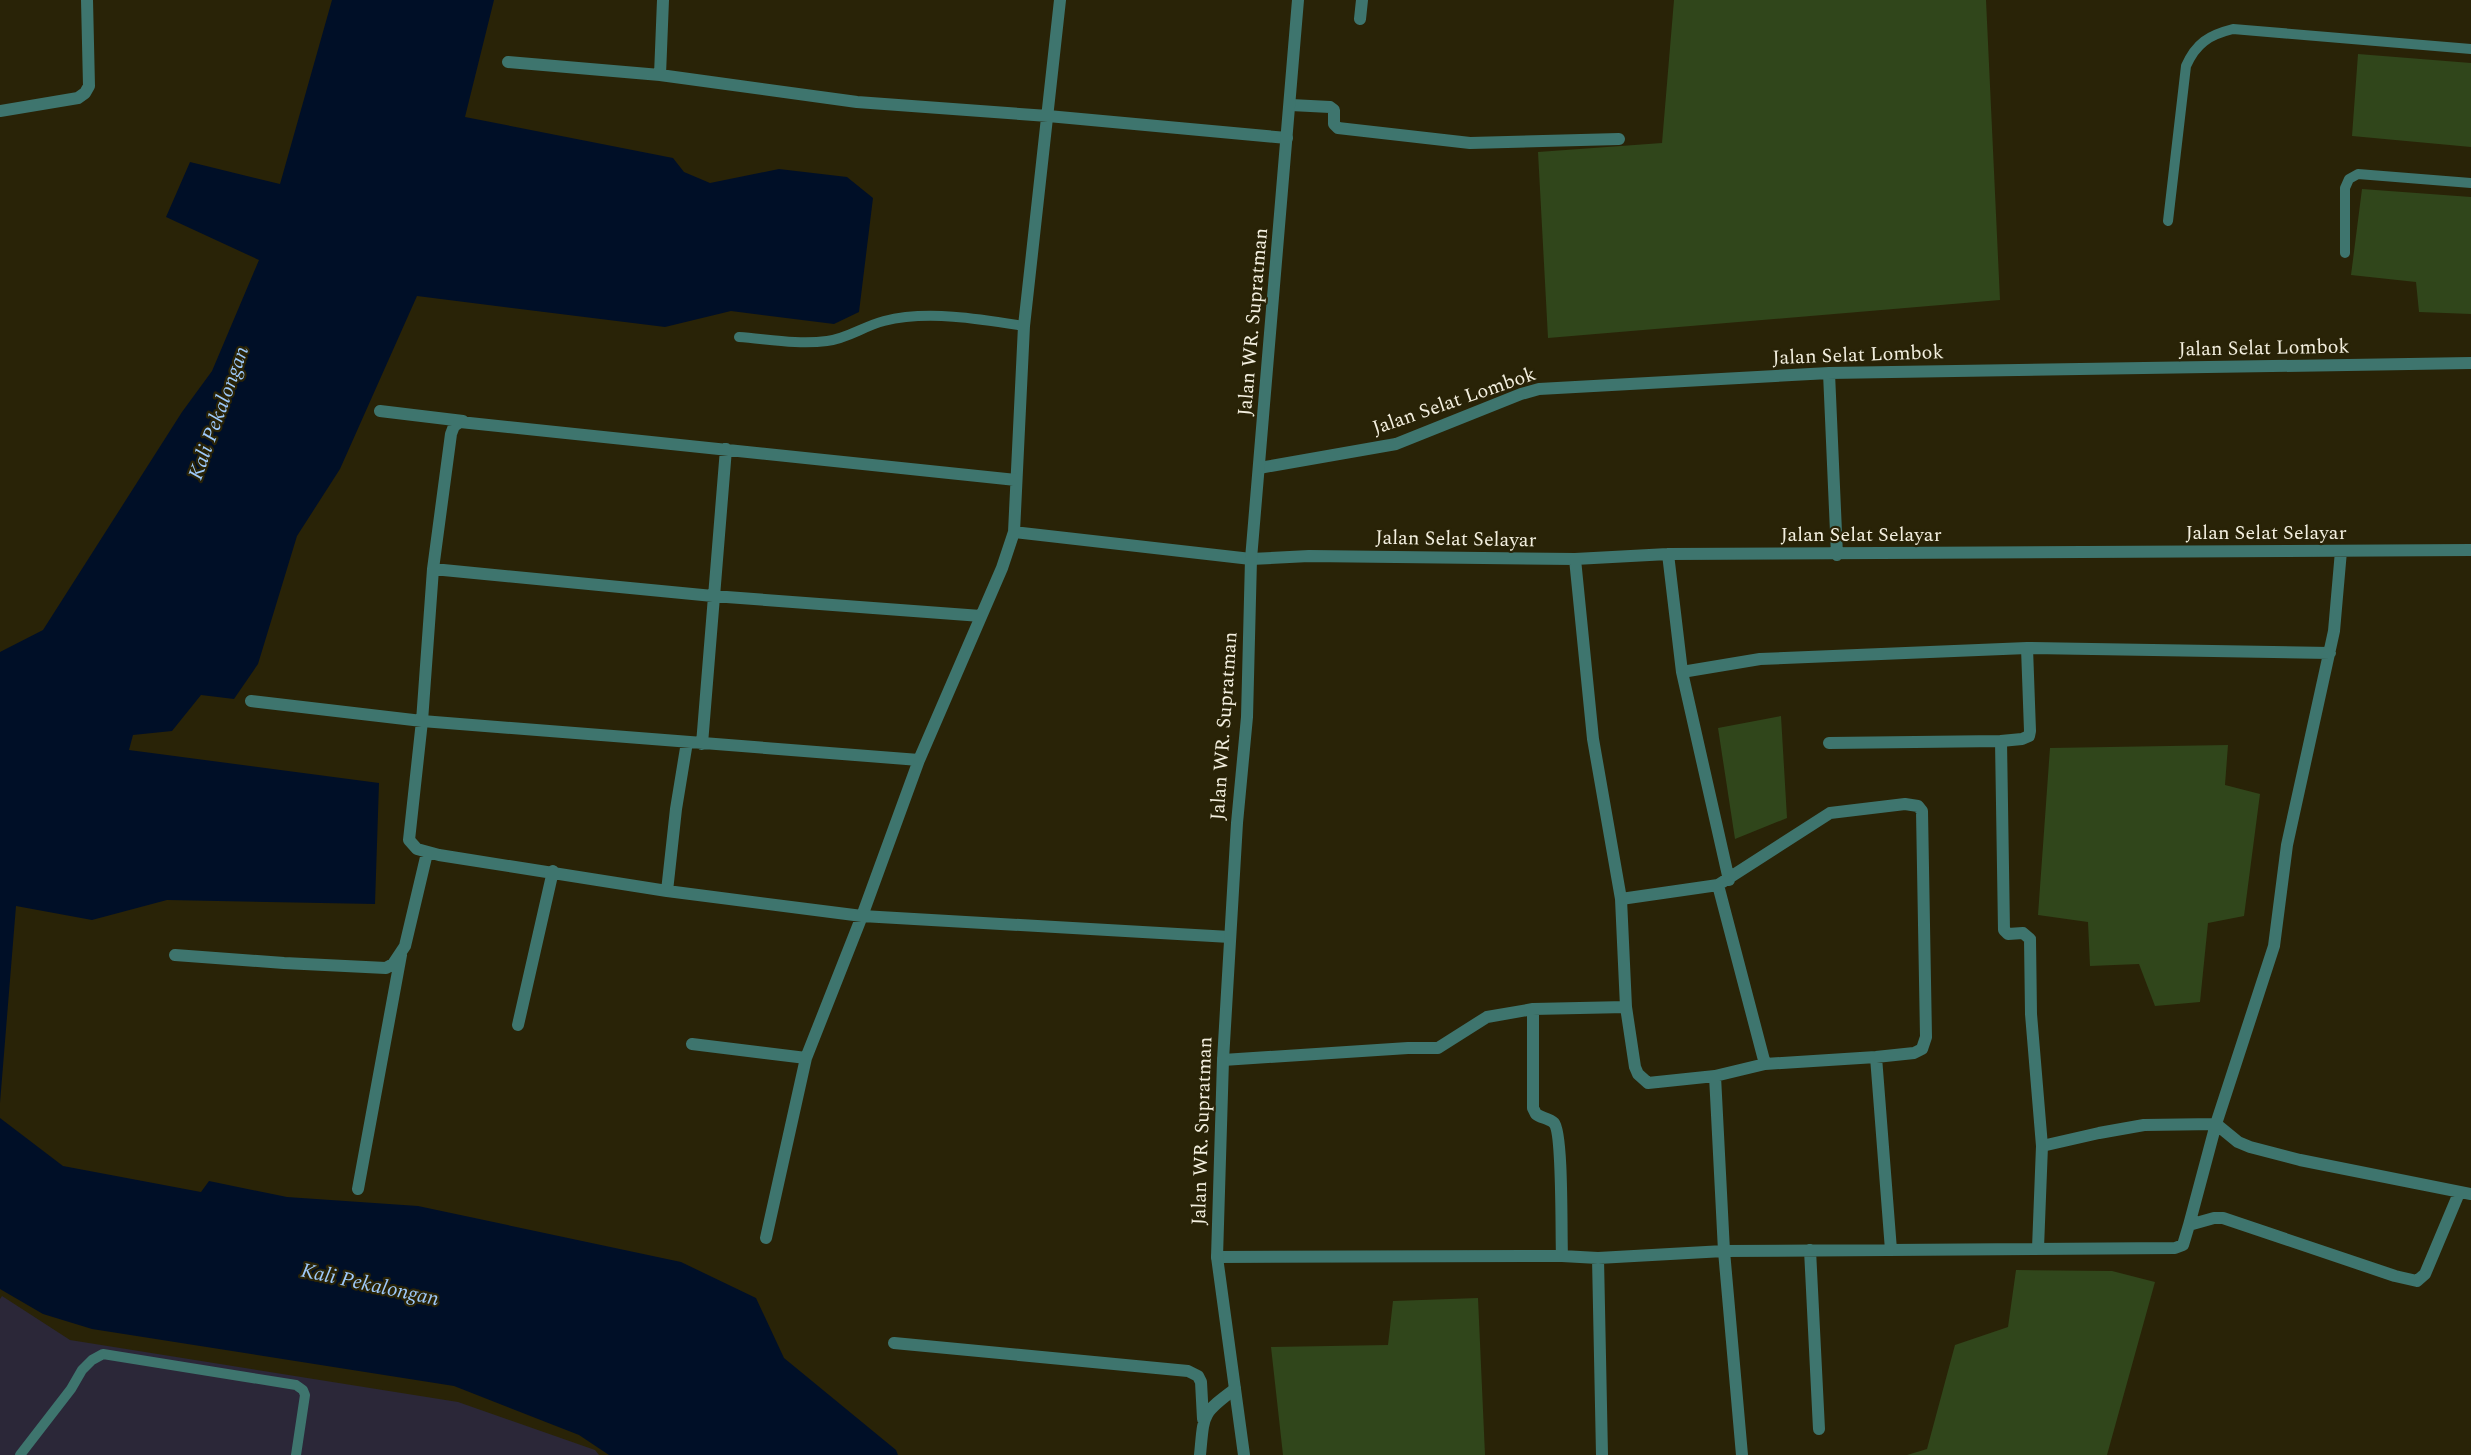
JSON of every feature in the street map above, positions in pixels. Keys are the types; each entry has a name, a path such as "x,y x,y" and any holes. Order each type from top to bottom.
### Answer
{"street":[{"path":"0,111 78,98 85,93 89,86 87,0"},
{"path":"660,75 663,0"},
{"path":"766,1238 806,1058 862,916 919,760 1002,568 1014,532 1024,326 1060,0"},
{"name":"Jalan WR. Supratman","path":"1244,1455 1217,1257 1223,1060 1230,937 1247,717 1251,559 1291,105 1298,0"},
{"path":"1360,19 1362,0"},
{"path":"508,62 660,75 857,102 1048,116 1287,138"},
{"path":"1291,105 1328,106 1334,110 1336,127 1353,131 1470,143 1619,139"},
{"name":"Jalan Selat Lombok","path":"1259,468 1396,444 1514,396 1539,389 1829,373 2471,364"},
{"path":"1829,373 1838,555"},
{"path":"380,411 1016,480"},
{"path":"463,421 454,426 451,434 433,569 422,722 408,836 414,847 426,853 554,871 667,891 862,916 1230,937"},
{"path":"702,744 726,449"},
{"name":"Jalan Selat Selayar","path":"1014,532 1251,559 1309,556 1575,560 1668,554 1838,555 2471,550"},
{"path":"1217,1257 1562,1256 1598,1258 1724,1251 2175,1248 2183,1245 2191,1224 2218,1126 2274,946 2287,845 2334,631 2340,551"},
{"path":"1668,554 1682,672 1724,882 1765,1064"},
{"path":"1575,560 1593,739 1621,899 1626,1007 1635,1067 1638,1074 1648,1083 1715,1076 1765,1064 1876,1058 1914,1053 1922,1049 1926,1037 1922,811 1918,806 1906,804 1830,813 1724,882 1621,899"},
{"path":"433,569 713,596 981,616"},
{"path":"1682,672 1779,658 2027,648 2330,653"},
{"path":"1829,743 2001,741 2022,739 2029,736 2027,648"},
{"path":"251,701 422,722 919,760"},
{"path":"2001,741 2004,930 2008,934 2026,934 2030,939 2031,1014 2042,1146 2038,1248"},
{"path":"667,891 676,809 687,742"},
{"path":"358,1189 402,952 426,853"},
{"path":"518,1026 554,871"},
{"path":"175,955 380,969 393,964 402,952"},
{"path":"1223,1060 1408,1048 1431,1050 1452,1040 1483,1018 1533,1010 1626,1007"},
{"path":"1533,1010 1533,1108 1536,1114 1551,1121 1556,1128 1560,1157 1562,1256"},
{"path":"692,1044 806,1058"},
{"path":"1876,1058 1892,1250"},
{"path":"1715,1076 1724,1251 1742,1455"},
{"path":"2042,1146 2099,1132 2144,1125 2218,1126 2238,1142 2300,1160 2465,1193 2425,1274 2417,1281 2394,1276 2223,1218 2214,1218 2191,1224"},
{"path":"1810,1250 1819,1429"},
{"path":"1598,1258 1602,1455"},
{"path":"894,1343 1188,1370 1198,1376 1201,1382 1203,1419 1200,1455"},
{"path":"1203,1419 1213,1406 1235,1389"}],"lane":[{"path":"2168,221 2186,66 2194,48 2233,29 2471,50"},
{"path":"2345,253 2345,188 2349,179 2358,174 2471,183"},
{"path":"739,337 826,341 844,338 884,321 923,317 972,317 1024,326"},
{"path":"20,1455 71,1389 82,1370 92,1360 103,1354 296,1384 303,1390 304,1394 296,1455"}],"shaded area":[{"path":"2,1296 70,1340 458,1402 595,1450 599,1455 0,1455 0,1299"}],"green space":[{"path":"1674,0 1986,0 2000,300 1548,338 1538,152 1662,143"},
{"path":"2358,54 2471,63 2471,147 2352,136"},
{"path":"2362,189 2471,197 2471,314 2419,312 2416,282 2351,275"},
{"path":"1781,716 1787,818 1735,839 1718,728"},
{"path":"2228,745 2225,785 2260,794 2244,916 2208,923 2200,1002 2155,1006 2139,964 2090,966 2088,922 2038,915 2050,748"},
{"path":"2016,1270 2112,1271 2155,1282 2107,1455 1907,1455 1927,1449 1955,1345 2008,1327"},
{"path":"1478,1298 1485,1455 1283,1455 1271,1347 1388,1345 1393,1301"}],"water":[{"name":"Kali Pekalongan","path":"332,0 494,0 465,117 673,158 684,172 710,183 779,169 847,177 873,198 859,312 834,324 731,311 665,327 417,296 340,469 297,536 258,664 234,699 201,695 172,731 133,735 129,750 379,783 375,904 167,900 92,920 16,906 0,1103 0,652 43,630 182,412 212,371 259,260 166,217 190,162 280,184"},
{"name":"Kali Pekalongan","path":"0,1118 63,1166 201,1192 209,1181 287,1197 418,1206 681,1262 756,1298 784,1358 896,1450 898,1455 609,1455 579,1435 454,1386 92,1329 43,1314 0,1289"}]}
